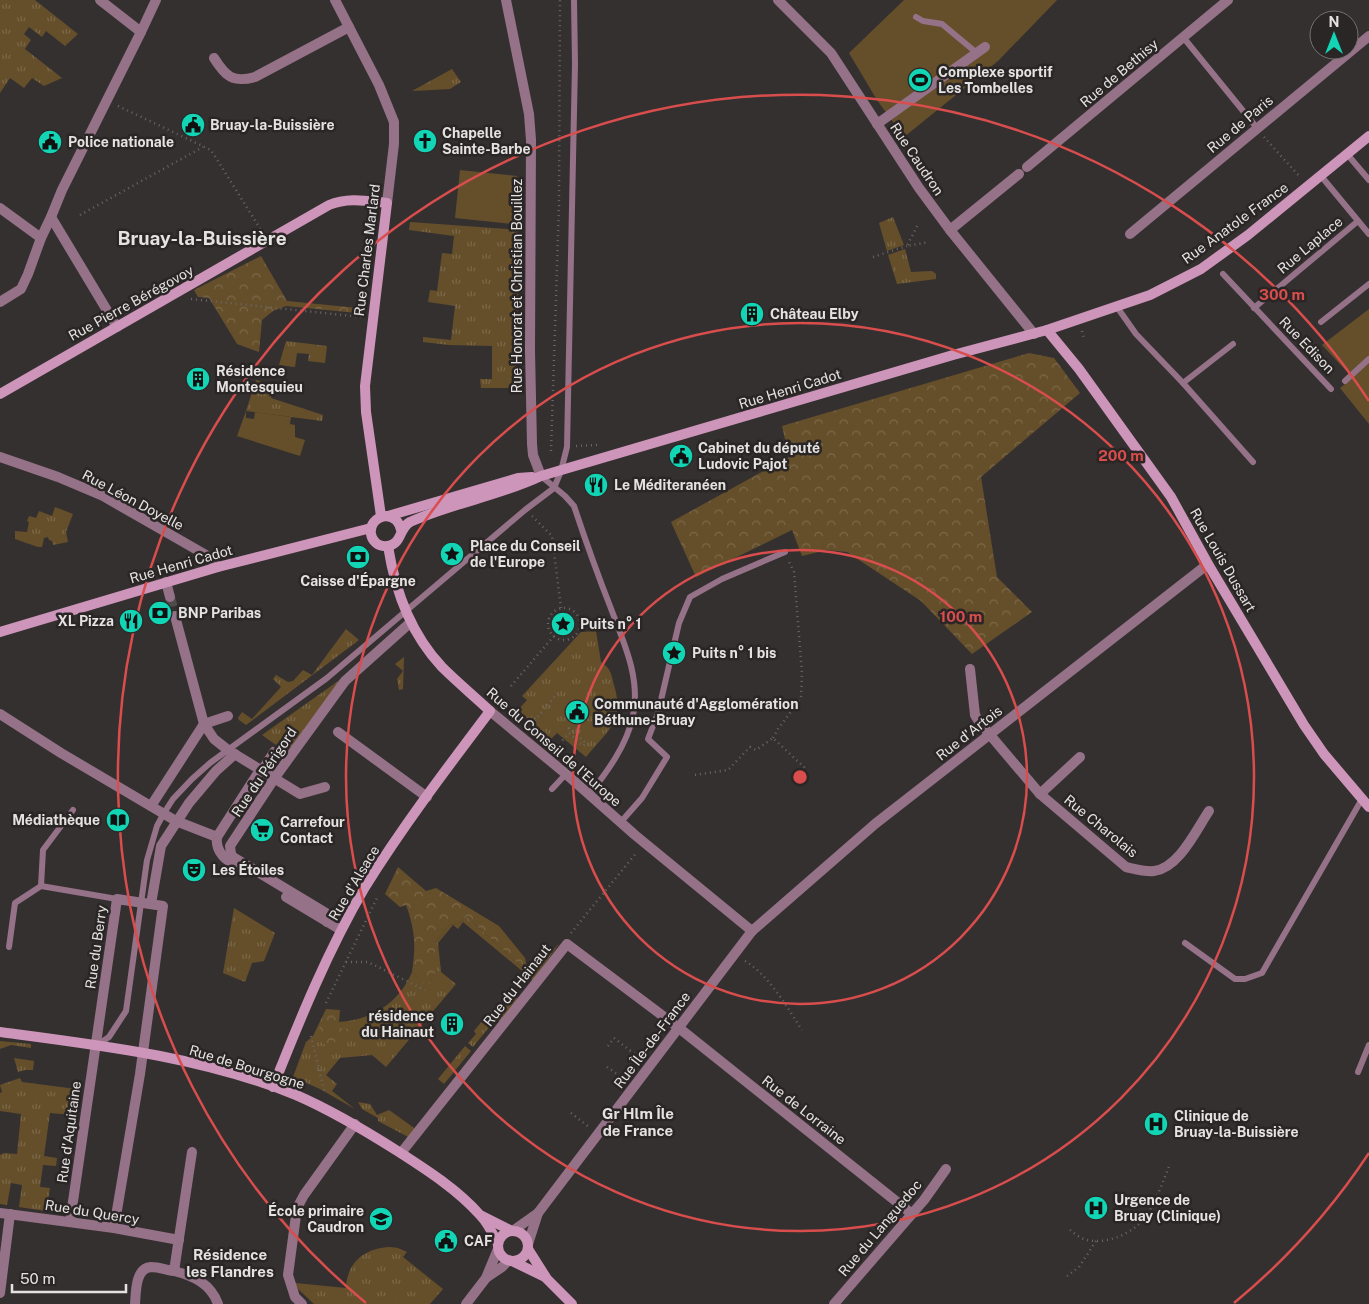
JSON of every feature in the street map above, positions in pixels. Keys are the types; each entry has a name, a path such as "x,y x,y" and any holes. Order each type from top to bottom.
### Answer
{"main road":[{"name":"Rue Anatole France","path":"1047,330 1150,295 1201,269 1248,235 1369,136"},
{"name":"Rue Pierre Bérégovoy","path":"0,394 336,202 350,199 387,203"},
{"name":"Rue Charles Marlard","path":"384,516 366,406 365,386 387,203"},
{"name":"Rue Henri Cadot","path":"384,516 518,478 541,476 561,471 953,355 1047,330"},
{"name":"Rue Louis Dussart","path":"1047,330 1079,369 1171,497 1208,564 1304,725 1324,754 1366,803"},
{"name":"Rue Henri Cadot","path":"401,530 407,524 423,516 515,488 541,476"},
{"path":"384,516 398,522 401,530 399,539 388,546 383,546 374,541 372,537 371,528 374,521 384,516"},
{"name":"Rue Henri Cadot","path":"0,632 218,567 371,528"},
{"name":"Rue du Conseil de l'Europe","path":"388,546 395,585 418,636 441,665 490,711"},
{"name":"Rue d'Alsace","path":"273,1087 329,955 371,879 427,797 490,711"},
{"name":"Rue de Bourgogne","path":"0,1032 142,1053 206,1067 273,1087 319,1105 354,1124 434,1176 482,1216 512,1230"},
{"name":"Rue de Bourgogne","path":"482,1216 498,1246"},
{"path":"547,1279 503,1257 498,1246 502,1235 512,1230 524,1235 528,1247 547,1279 572,1304"},
{"path":"511,1260 522,1258 528,1247"}],"street":[{"path":"100,0 141,32"},
{"path":"4,300 21,289 33,265 41,238 52,217 62,190 156,0"},
{"name":"Rue Charles Marlard","path":"335,0 383,92 394,122 394,144 387,203"},
{"name":"Rue Honorat et Christian Bouillez","path":"506,0 529,114 531,140 530,351 533,455 541,476"},
{"name":"Rue Caudron","path":"778,0 831,53 919,188 950,230 1034,334"},
{"name":"Rue de Bethisy","path":"1027,167 1228,0"},
{"path":"214,58 226,75 233,78 247,79 256,77 349,27"},
{"name":"Rue de Paris","path":"1130,234 1369,36"},
{"path":"877,124 982,50"},
{"path":"950,230 1019,174"},
{"path":"0,208 41,238"},
{"path":"52,217 117,326"},
{"name":"Rue Léon Doyelle","path":"0,457 58,477 103,496 206,555 218,567"},
{"name":"Rue d'Artois","path":"752,931 875,824 1208,564"},
{"path":"166,582 170,597"},
{"path":"175,616 204,724 214,739 300,794 325,787"},
{"name":"Rue du Périgord","path":"327,922 326,913 231,854 230,846 275,778 344,681 411,622"},
{"name":"Rue Charolais","path":"970,668 975,714 980,723 1040,794 1126,867 1154,871 1166,867 1178,858 1209,811"},
{"name":"Rue du Conseil de l'Europe","path":"490,711 566,774 620,823 752,931"},
{"path":"0,714 61,753 176,821 217,837 260,770"},
{"path":"151,806 204,724 228,716"},
{"path":"338,732 427,797"},
{"path":"114,1228 163,906 146,903 161,846 189,802 232,752"},
{"name":"Rue Charolais","path":"1040,794 1080,757"},
{"name":"Rue du Périgord","path":"217,837 218,849 224,858 342,930"},
{"name":"Rue du Berry","path":"96,1046 117,899 146,903"},
{"name":"Rue Île-de-France","path":"512,1230 538,1213 752,931"},
{"name":"Rue du Hainaut","path":"401,1153 567,944 679,1028"},
{"name":"Rue de Lorraine","path":"679,1028 912,1214"},
{"name":"Rue d'Aquitaine","path":"70,1222 96,1046"},
{"path":"302,1304 295,1297 288,1276 297,1208 304,1195 354,1124"},
{"path":"174,1271 192,1152"},
{"name":"Rue du Languedoc","path":"834,1304 912,1214 946,1169"},
{"name":"Rue Île-de-France","path":"528,1247 538,1213"},
{"path":"0,1293 5,1214"},
{"name":"Rue du Quercy","path":"5,1214 114,1228 179,1240"},
{"path":"466,1304 486,1278 498,1246"},
{"path":"486,1278 511,1260"},
{"path":"135,1304 138,1280 146,1269 150,1267 174,1271 200,1280 213,1292 218,1304"}],"lane":[{"path":"96,1046 109,1037 126,1011 146,903 147,860 157,826 182,789 327,678 525,510 554,488 561,471 567,447 575,64 574,0"},
{"path":"916,17 923,21 942,24 982,50"},
{"path":"1183,37 1258,128"},
{"path":"1347,154 1369,180"},
{"path":"1320,176 1369,234"},
{"name":"Rue Laplace","path":"1254,308 1358,221"},
{"name":"Rue Edison","path":"1223,274 1331,389"},
{"path":"1321,322 1369,284"},
{"path":"1117,307 1136,334 1183,383 1253,462"},
{"path":"1183,383 1233,344"},
{"path":"1345,381 1369,359"},
{"path":"541,476 574,506 622,636 634,684 633,714 630,727 605,775 589,795"},
{"path":"620,823 642,798 667,757 648,739 658,713 679,622 690,597 722,579 785,552"},
{"path":"260,770 273,750"},
{"path":"552,789 566,774"},
{"path":"1185,943 1235,979 1245,980 1262,973 1366,803"},
{"path":"41,886 43,850 73,810"},
{"path":"9,947 15,903 41,886 117,899"},
{"path":"1358,1072 1369,1045"}],"path":[{"path":"551,451 559,206 560,0"},
{"path":"107,101 211,150 268,241"},
{"path":"1258,128 1268,142 1298,173 1306,188"},
{"path":"80,215 203,146"},
{"path":"907,246 917,226"},
{"path":"873,257 907,246 929,242"},
{"path":"170,297 372,318"},
{"path":"567,447 604,443"},
{"path":"525,510 552,536 561,608"},
{"path":"695,775 728,770 750,747 756,750 773,738 801,698 802,673 794,572 785,552"},
{"path":"566,608 576,613 579,628 574,636 569,639 558,639 554,636 548,628 549,617 556,609 566,608"},
{"path":"511,686 554,636"},
{"path":"530,726 558,693"},
{"path":"556,748 569,733 583,746 586,743 569,728 571,726"},
{"path":"773,738 806,769"},
{"path":"567,944 568,936 644,843"},
{"path":"326,1003 378,896"},
{"path":"735,954 754,967 764,978 802,1030"},
{"path":"329,955 346,962 368,962 425,990"},
{"path":"311,1036 325,1094"},
{"path":"608,1046 614,1038 642,1059"},
{"path":"607,1067 625,1080"},
{"path":"571,1113 589,1127"},
{"path":"1070,1230 1085,1240 1096,1241 1124,1235 1144,1219 1150,1211 1170,1164"},
{"path":"1067,1276 1079,1267 1096,1241"}],"green space":[{"path":"0,0 35,0 78,34 65,46 46,31 42,37 29,27 24,34 31,40 25,49 62,78 44,86 32,78 24,88 10,78 0,93"},
{"name":"Complexe sportif Les Tombelles","path":"904,0 1057,0 998,61 904,137 877,100 849,53"},
{"path":"452,69 461,82 450,89 412,91"},
{"path":"460,170 517,176 512,224 455,218"},
{"path":"893,217 904,245 887,251 879,223"},
{"path":"410,222 519,230 516,388 481,388 480,379 492,379 492,346 423,342 423,337 451,340 455,306 428,302 430,290 437,291 442,253 452,254 454,236 409,230"},
{"path":"905,249 911,272 932,271 936,274 936,279 897,284 888,255"},
{"path":"261,256 287,301 358,308 357,313 286,306 273,311 262,320 259,352 237,344 209,298 198,297 194,290"},
{"path":"1369,309 1369,424 1340,388 1353,378 1322,345"},
{"path":"286,341 327,346 325,363 308,361 309,354 297,353 295,367 279,365"},
{"path":"1029,353 1054,358 1080,393 981,477 997,577 1032,612 972,654 921,601 847,552 827,550 802,556 792,530 696,577 671,522 789,457 782,426"},
{"path":"256,380 275,386 271,398 323,415 322,421 246,411"},
{"path":"246,411 246,418 254,419 255,412 291,417 290,424 295,425 295,437 305,440 300,456 237,436"},
{"path":"55,507 73,514 66,532 68,542 53,545 48,537 44,538 42,547 38,547 15,539 15,531 27,532 29,516 36,518 39,511 52,516"},
{"path":"346,629 359,640 246,725 239,720 238,718 242,712 252,719 281,687 273,679 276,675 288,682 293,681 303,670 312,675"},
{"path":"596,631 601,662 609,669 611,674 617,698 617,708 616,717 612,725 586,757 557,733 551,739 518,710 527,700 522,696 581,632"},
{"path":"404,657 403,689 399,690 397,679 403,671 395,664"},
{"path":"341,679 290,749 283,750 262,735"},
{"path":"398,867 426,891 436,888 499,926 525,958 528,973 467,917 457,924 449,925 435,943 435,973 427,987 412,972 414,938 406,905 400,907 385,894"},
{"path":"234,908 275,933 264,961 252,963 245,982 223,973"},
{"path":"467,917 528,973 559,944 533,980 463,922 458,929 453,925 438,943 441,972 456,984 386,1067 372,1055 340,1058 326,1075 337,1084 332,1091 355,1109 320,1089 293,1077 306,1042 313,1036 326,1009 340,1010 339,1022 351,1021 373,1013 392,1001 400,993 412,972 427,986 435,973 435,943 449,925 457,924"},
{"path":"513,995 518,998 503,1024 489,1013 496,1005 501,1009"},
{"path":"327,1012 337,1014 335,1027 348,1029 350,1036 337,1038 334,1045 326,1045 314,1038"},
{"path":"486,1016 494,1021 473,1047 468,1043 476,1034 474,1031"},
{"path":"0,1041 31,1044 31,1048 11,1045 0,1049"},
{"path":"465,1046 471,1051 444,1084 438,1079"},
{"path":"14,1058 34,1061 33,1070 18,1072"},
{"path":"20,1078 22,1082 76,1089 72,1115 50,1113 44,1156 57,1158 56,1166 43,1165 40,1187 50,1188 46,1211 19,1207 22,1185 11,1183 7,1205 0,1204 0,1155 4,1153 17,1154 21,1114 0,1111 0,1093 2,1092 0,1085"},
{"path":"358,1102 370,1104 377,1115 389,1110 417,1130 410,1138 378,1121 378,1118 362,1109"},
{"path":"390,1247 407,1252 403,1257 443,1289 430,1304 314,1304 298,1289 295,1283 346,1288 350,1271 359,1258 373,1250"}],"tunnel":[{"path":"170,597 175,616"}],"place":[{"name":"Complexe sportif Les Tombelles","path":"920,80"},
{"name":"Bruay-la-Buissière","path":"193,125"},
{"name":"Chapelle Sainte-Barbe","path":"425,141"},
{"name":"Police nationale","path":"50,142"},
{"name":"Château Elby","path":"752,314"},
{"name":"Résidence Montesquieu","path":"198,379"},
{"name":"Cabinet du député Ludovic Pajot","path":"681,456"},
{"name":"Le Méditeranéen","path":"596,485"},
{"name":"Place du Conseil de l'Europe","path":"452,554"},
{"name":"Caisse d'Épargne","path":"358,557"},
{"name":"BNP Paribas","path":"160,613"},
{"name":"XL Pizza","path":"131,621"},
{"name":"Puits n° 1","path":"563,624"},
{"name":"Puits n° 1 bis","path":"674,653"},
{"name":"Communauté d'Agglomération Béthune-Bruay","path":"577,712"},
{"name":"Médiathèque","path":"118,820"},
{"name":"Carrefour Contact","path":"262,830"},
{"name":"Les Étoiles","path":"194,870"},
{"name":"résidence du Hainaut","path":"452,1024"},
{"name":"Clinique de Bruay-la-Buissière","path":"1156,1124"},
{"name":"Urgence de Bruay (Clinique)","path":"1096,1208"},
{"name":"École primaire Caudron","path":"381,1219"},
{"name":"CAF","path":"446,1241"}],"district":[{"name":"Bruay-la-Buissière","path":"202,238"},
{"name":"Gr Hlm Île de France","path":"638,1122"},
{"name":"Résidence les Flandres","path":"230,1264"}]}
